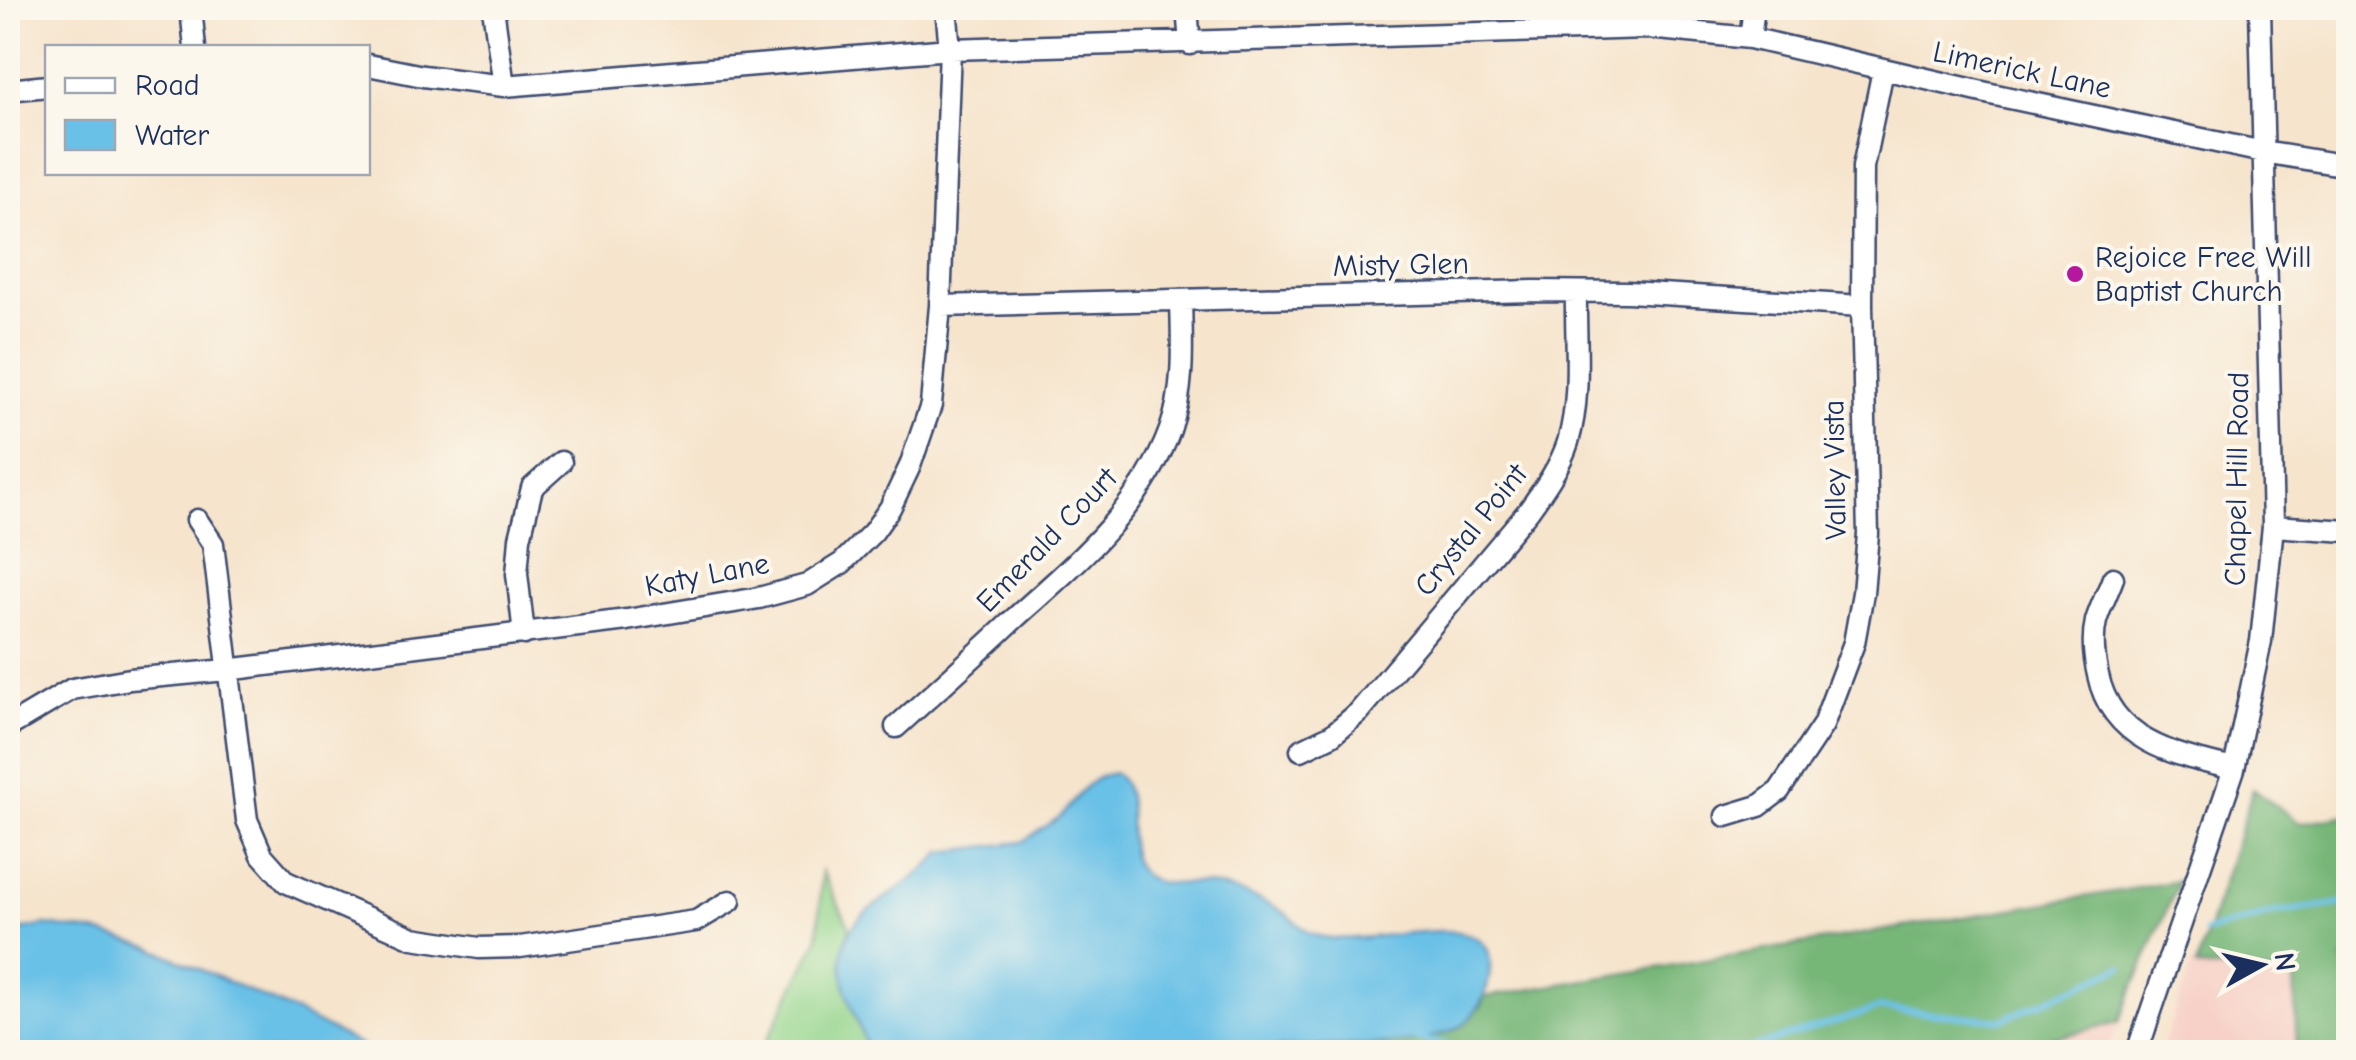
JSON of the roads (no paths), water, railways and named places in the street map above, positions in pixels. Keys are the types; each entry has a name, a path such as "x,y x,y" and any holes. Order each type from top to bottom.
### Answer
{"street":[{"path":"190,8 195,45"},
{"path":"494,8 504,86"},
{"name":"Katy Lane","path":"8,727 72,689 524,634 759,598 807,585 842,563 882,520 910,466 931,404 940,306 950,49 946,8"},
{"path":"1187,8 1190,44"},
{"path":"1545,8 1546,30"},
{"path":"1750,38 1754,8"},
{"name":"Chapel Hill Road","path":"2137,1052 2234,769 2261,641 2273,526 2260,8"},
{"name":"Limerick Lane","path":"370,65 504,86 950,49 1648,28 1750,38 2263,152 2348,166"},
{"name":"Valley Vista","path":"1726,816 1759,806 1779,790 1823,726 1854,643 1868,534 1863,167 1883,70"},
{"path":"8,90 45,86"},
{"name":"Misty Glen","path":"940,306 1576,292 1862,306"},
{"name":"Crystal Point","path":"1301,750 1332,735 1359,712 1530,510 1554,475 1568,441 1575,402 1576,292"},
{"name":"Emerald Court","path":"896,727 1060,578 1141,489 1170,428 1178,398 1182,360 1180,300"},
{"path":"524,634 517,574 520,538 532,488 561,462"},
{"path":"197,520 212,544 247,820 262,856 286,882 413,938 479,948 520,947 696,921 730,901"},
{"path":"2273,526 2348,531"},
{"path":"2113,578 2096,622 2094,659 2109,710 2131,732 2174,752 2234,769"}],"water":[{"path":"1114,773 1127,793 1134,860 1147,877 1163,883 1211,885 1248,895 1282,911 1312,934 1331,938 1427,931 1469,935 1483,943 1490,959 1487,986 1477,1010 1451,1031 1417,1041 1381,1045 1143,1052 869,1052 844,978 845,942 854,925 942,852 1022,842 1061,816 1087,785"},
{"path":"46,925 100,933 150,947 374,1052 8,1052 8,932"}],"waterway":[{"path":"2205,932 2280,912 2348,903"},
{"path":"1738,1052 1879,1008 2001,1020 2122,967"},
{"path":"1413,1038 1444,1044 1459,1052"}],"place":[{"name":"Rejoice Free Will Baptist Church","path":"2075,274"}]}
